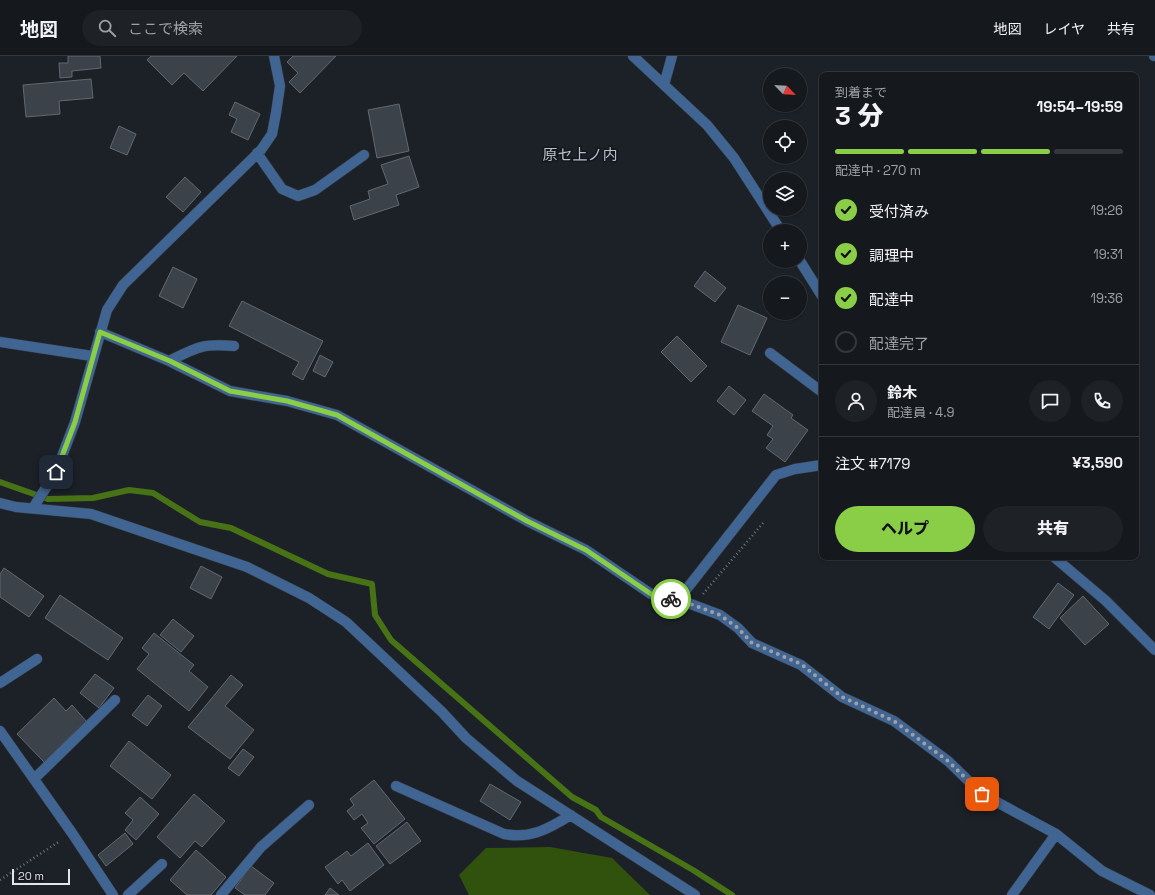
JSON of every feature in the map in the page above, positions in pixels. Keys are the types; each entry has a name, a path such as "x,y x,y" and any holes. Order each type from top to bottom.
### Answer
{"street":[{"path":"33,508 56,472 75,422 92,356 107,310 123,285 257,153 272,134 280,86 274,56"},
{"path":"633,56 707,125 734,158 776,224"},
{"path":"664,85 672,56"},
{"path":"257,153 282,189 298,196 316,190 364,155"},
{"path":"804,268 819,291"},
{"path":"100,332 170,361 230,391 287,401 337,415 527,521 586,550 651,594 678,600 720,615 738,628 752,643 801,664 842,697 894,721 948,761 982,794 1056,834 1102,871 1150,895"},
{"path":"0,342 92,356"},
{"path":"170,361 200,346 218,344 234,346"},
{"path":"770,353 819,390"},
{"path":"678,600 776,475 795,469 819,465"},
{"path":"1,506 91,514 247,567 309,598 346,622 442,712 466,738 516,781 695,895"},
{"path":"1058,560 1106,600 1155,650"},
{"path":"0,683 37,658"},
{"path":"34,779 115,700"},
{"path":"0,731 72,833 113,895"},
{"path":"396,786 490,829 519,837 552,827 571,815"},
{"path":"221,895 261,847 309,805"},
{"path":"1012,895 1056,834"},
{"path":"128,895 162,864"}],"path":[{"path":"694,605 763,523"},
{"path":"0,880 72,833"}],"green space":[{"path":"550,847 612,858 650,895 469,895 459,875 486,848"}],"building":[{"path":"68,56 100,56 101,68 72,71 72,77 60,78 59,63 68,63"},
{"path":"151,56 237,56 203,91 184,73 172,85 147,60"},
{"path":"293,56 336,56 300,93 289,82 298,73 287,62"},
{"path":"91,79 93,98 59,101 60,114 26,117 23,85"},
{"path":"235,102 260,114 248,140 231,132 237,119 229,115"},
{"path":"399,104 409,151 377,158 368,110"},
{"path":"119,126 136,134 127,155 110,148"},
{"path":"409,156 419,187 396,195 399,205 354,220 350,206 370,199 368,191 388,184 381,165"},
{"path":"185,177 201,192 183,212 166,197"},
{"path":"173,267 197,279 183,308 159,296"},
{"path":"705,271 726,288 715,302 694,286"},
{"path":"242,301 323,341 303,380 292,374 299,362 229,326"},
{"path":"738,305 763,316 763,320 766,320 750,355 721,342"},
{"path":"677,336 707,366 691,382 661,352"},
{"path":"320,355 333,362 325,377 313,371"},
{"path":"729,386 746,400 734,415 717,401"},
{"path":"764,394 793,415 791,418 808,430 785,462 766,448 773,439 767,435 773,426 752,411"},
{"path":"201,566 222,577 211,599 190,588"},
{"path":"4,568 44,596 29,617 0,597 0,574"},
{"path":"1058,583 1074,595 1049,629 1033,617"},
{"path":"60,595 123,638 108,660 45,618"},
{"path":"1083,596 1109,624 1085,645 1060,618"},
{"path":"173,619 194,636 181,652 160,635"},
{"path":"154,633 194,665 189,671 208,687 189,711 137,669 149,654 142,648"},
{"path":"95,674 114,688 99,708 80,693"},
{"path":"231,675 243,685 225,706 254,730 230,759 188,727"},
{"path":"148,695 162,706 147,726 132,715"},
{"path":"54,698 66,711 72,705 86,721 44,762 17,734"},
{"path":"129,741 171,775 152,799 110,766"},
{"path":"243,749 254,757 239,776 228,768"},
{"path":"374,780 405,819 374,844 361,828 368,823 362,814 354,820 347,811 354,805 350,799"},
{"path":"490,784 521,802 510,820 480,801"},
{"path":"194,794 225,821 202,847 195,841 180,858 157,837"},
{"path":"140,797 159,814 136,840 125,830 133,820 125,813"},
{"path":"407,822 421,841 390,864 376,846"},
{"path":"125,833 133,844 106,866 98,855"},
{"path":"368,843 384,865 350,891 342,880 338,884 325,867 347,851 351,856"},
{"path":"196,850 226,877 211,895 187,895 170,880"},
{"path":"251,866 274,883 265,895 245,895 235,888"},
{"path":"330,888 339,895 325,895"}],"waterway":[{"path":"0,482 48,499 93,498 129,490 153,493 200,522 231,528 328,574 372,584 375,615 391,640 572,797 596,810 601,817 693,870 732,895"}],"way so far":[{"path":"671,599 688,603 720,615 738,628 752,643 801,664 842,697 865,706 894,721 948,761 982,794"}],"district":[{"name":"原セ上ノ内","path":"580,155"}],"route":[{"path":"56,472 75,422 92,356 100,332 170,361 230,391 287,401 337,415 527,521 586,550 651,594 671,599"}]}
